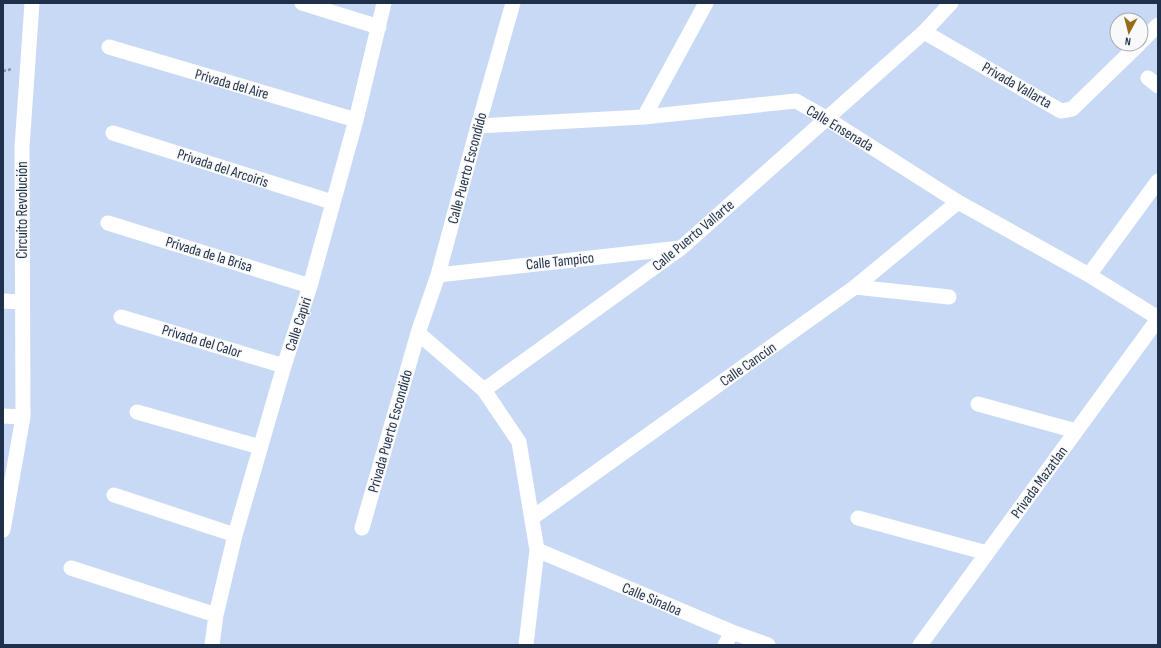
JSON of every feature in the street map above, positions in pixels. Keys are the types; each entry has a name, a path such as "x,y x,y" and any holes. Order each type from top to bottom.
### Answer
{"street":[{"name":"Circuito Revolución","path":"3,530 23,418 22,147 32,3"},
{"path":"302,3 379,27"},
{"name":"Calle Capiri","path":"212,645 216,616 235,535 284,366 310,286 332,202 356,120 384,3"},
{"name":"Calle Puerto Escondido","path":"418,333 438,275 513,3"},
{"path":"644,117 706,3"},
{"name":"Calle Puerto Vallarte","path":"484,390 681,248 924,32 951,3"},
{"path":"1149,34 1158,25"},
{"name":"Privada Vallarta","path":"924,32 1061,111 1072,109 1131,52"},
{"name":"Privada del Aire","path":"109,47 356,120"},
{"name":"Calle Ensenada","path":"478,126 644,117 796,101 826,118 958,202 1089,276 1158,318"},
{"name":"Privada del Arcoiris","path":"113,133 332,202"},
{"path":"1089,276 1158,181"},
{"name":"Calle Cancún","path":"532,518 855,287 958,202"},
{"name":"Privada de la Brisa","path":"108,223 310,286"},
{"name":"Calle Tampico","path":"438,275 681,248"},
{"path":"855,287 949,297"},
{"path":"3,301 22,302"},
{"name":"Privada del Calor","path":"121,317 284,366"},
{"name":"Privada Mazatlan","path":"920,645 1158,318"},
{"path":"418,333 484,390 519,442 537,550 526,645"},
{"name":"Privada Puerto Escondido","path":"362,528 418,333"},
{"path":"978,404 1076,431"},
{"path":"137,412 260,447"},
{"path":"3,416 23,418"},
{"path":"114,495 235,535"},
{"path":"858,518 987,553"},
{"name":"Calle Sinaloa","path":"537,550 729,639 768,645"},
{"path":"71,568 216,616"}]}
